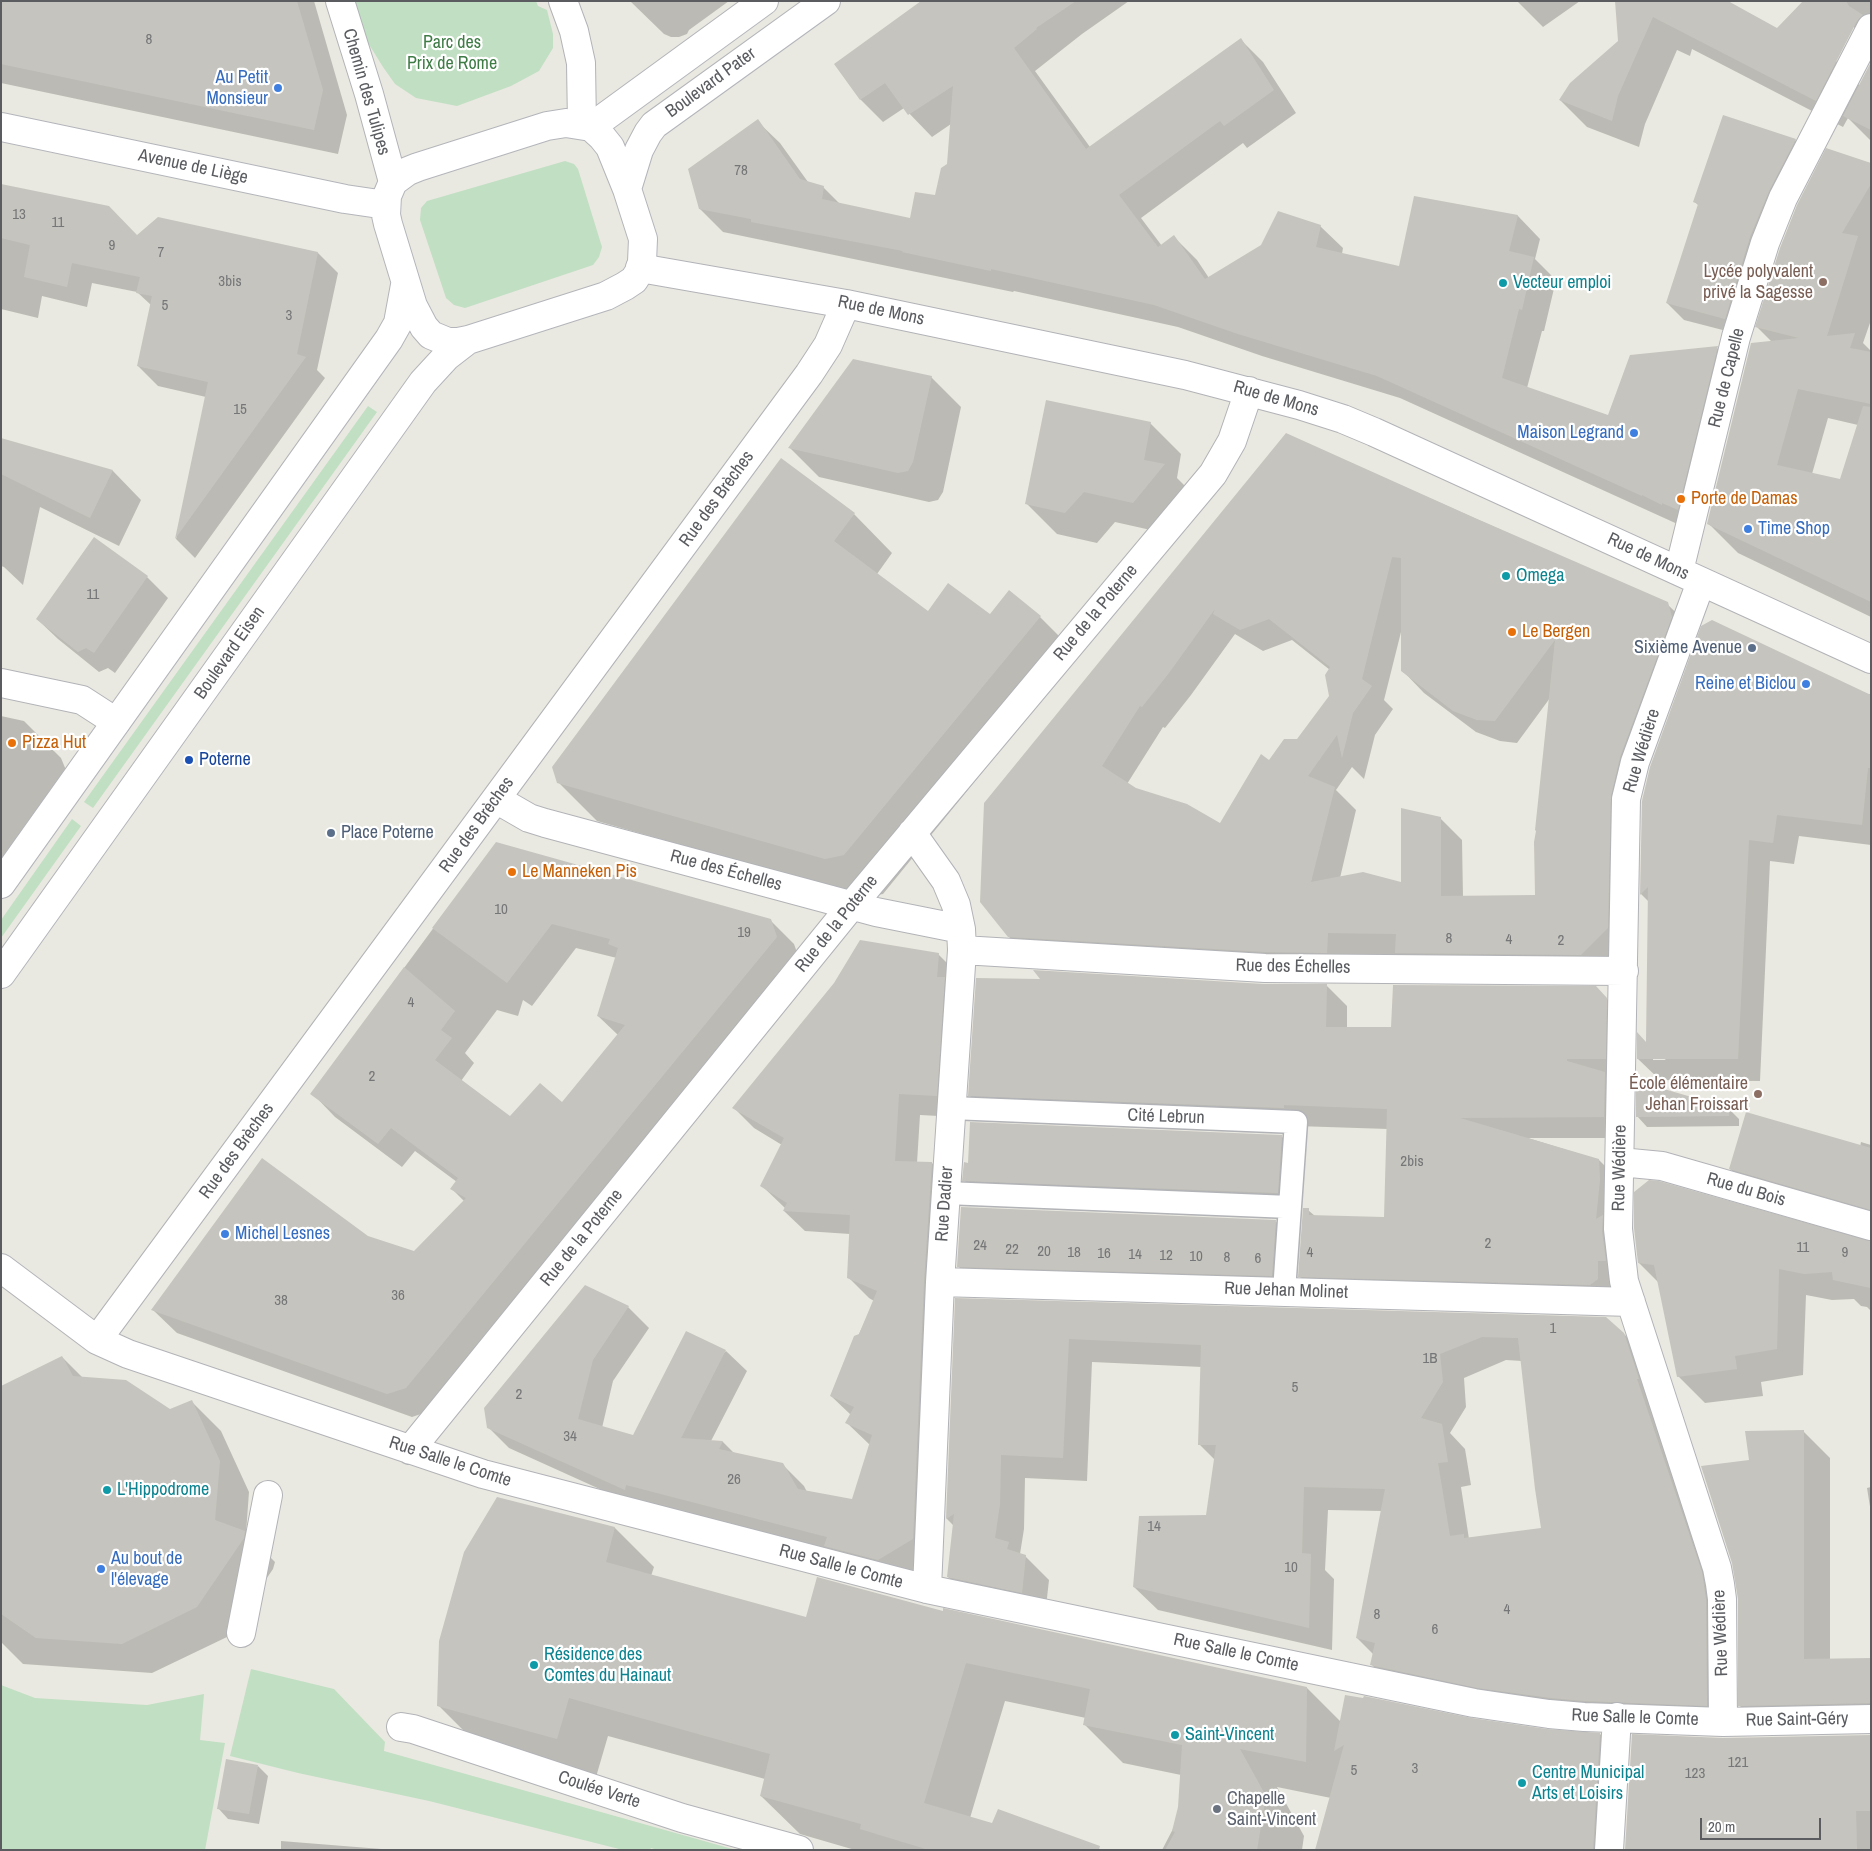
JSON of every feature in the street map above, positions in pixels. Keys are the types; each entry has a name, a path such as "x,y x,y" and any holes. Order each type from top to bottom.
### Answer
{"street":[{"name":"Chemin des Tulipes","path":"340,1 368,94 389,194 388,224 405,283 424,328 431,334 448,342 468,340"},
{"path":"562,1 574,31 581,63 587,126"},
{"name":"Boulevard Pater","path":"587,126 764,1"},
{"name":"Boulevard Pater","path":"627,189 639,150 654,125 826,1"},
{"name":"Rue de Capelle","path":"1690,576 1736,337 1765,243 1783,198 1871,28"},
{"path":"389,194 408,171 547,126 566,123 587,126 602,137 610,147 627,189 643,239 644,250 640,268 634,280 606,296 468,340"},
{"name":"Avenue de Liège","path":"1,127 351,200 389,194"},
{"name":"Rue de Mons","path":"640,268 846,304 1185,375 1249,391 1326,414 1374,432 1871,659"},
{"path":"1,884 389,339 398,323 405,283"},
{"name":"Rue des Brèches","path":"98,1340 809,374 828,344 846,304"},
{"name":"Boulevard Eisen","path":"1,974 423,382 446,357 468,340"},
{"name":"Rue de la Poterne","path":"410,1450 852,905 1213,474 1232,441 1249,391"},
{"name":"Rue Wédière","path":"1690,576 1630,781 1625,824 1624,971 1618,1229 1624,1280 1718,1576 1722,1599 1723,1722"},
{"path":"1,683 82,700 116,722"},
{"name":"Rue des Échelles","path":"496,799 529,818 852,905 961,940 1265,968 1624,971"},
{"name":"Rue Dadier","path":"912,833 946,881 956,905 961,940 940,1282 927,1589"},
{"name":"Rue du Bois","path":"1620,1162 1662,1166 1871,1226"},
{"name":"Rue Salle le Comte","path":"1,1268 98,1340 128,1354 504,1480 927,1589 1474,1703 1549,1714 1723,1722"},
{"name":"Rue Jehan Molinet","path":"940,1282 1631,1302"},
{"path":"241,1633 268,1495"},
{"path":"1609,1850 1617,1717"},
{"name":"Rue Saint-Géry","path":"1723,1722 1871,1719"},
{"name":"Coulée Verte","path":"401,1727 413,1729 682,1818 799,1850"}],"lane":[{"name":"Cité Lebrun","path":"951,1108 1296,1122 1284,1291"},
{"path":"946,1193 1290,1207"}],"green space":[{"name":"Parc des Prix de Rome","path":"353,1 536,1 538,6 547,10 553,34 553,48 539,71 511,86 457,106 416,98 395,84 383,67 365,38"},
{"path":"565,161 574,164 578,169 602,247 599,257 593,265 465,308 454,305 446,298 420,220 421,208 427,201"},
{"path":"368,406 377,412 93,808 84,802"},
{"path":"72,819 81,826 1,938 1,920"},
{"path":"251,1669 334,1689 385,1742 384,1751 736,1850 657,1850 651,1848 650,1850 623,1850 429,1801 298,1773 230,1756"},
{"path":"1,1685 35,1698 147,1705 204,1694 200,1740 225,1743 205,1850 1,1850"}],"building":[{"path":"1,1 297,1 323,90 314,130 1,64"},
{"path":"921,1 1076,1 1036,28 1014,48 1086,149 1241,38 1274,90 1224,126 1220,121 1119,195 1158,247 1174,235 1205,279 1261,245 1278,211 1321,225 1316,247 1399,266 1414,196 1518,215 1509,251 1534,257 1522,310 1519,309 1502,378 1608,415 1630,355 1718,346 1678,510 1662,503 1662,505 1377,376 1238,334 1154,305 991,269 991,271 903,251 751,222 751,219 699,209 688,169 758,119 800,179 824,186 822,199 910,218 915,192 935,195 941,168 947,164 953,86 908,115 885,83 860,100 834,64"},
{"path":"1615,1 1728,1 1777,28 1803,1 1846,1 1849,6 1863,15 1857,21 1816,101 1653,17 1618,96 1612,121 1559,100 1570,83 1618,41"},
{"path":"1871,62 1871,130 1843,116"},
{"path":"1723,115 1796,139 1769,191 1750,237 1725,319 1666,303 1698,204 1693,202"},
{"path":"1826,148 1871,163 1871,184 1842,233 1858,236 1827,336 1855,333 1850,348 1871,352 1871,404 1798,389 1777,465 1840,479 1863,406 1871,407 1871,602 1707,524 1751,343 1799,338 1755,327 1780,248 1797,205"},
{"path":"1,184 109,206 137,235 158,217 318,252 297,354 306,357 175,539 208,382 137,366 152,296 136,293 140,277 72,263 67,287 24,277 30,245 1,238"},
{"path":"853,359 932,376 913,462 908,471 898,473 788,448"},
{"path":"1046,400 1151,422 1144,460 1165,464 1133,503 1084,492 1065,513 1025,504"},
{"path":"1286,433 1668,602 1672,617 1620,757 1611,796 1608,928 1581,955 1395,953 1396,934 1328,933 1327,953 1266,952 1008,937 980,902 984,803","holes":["1392,557 1401,558 1401,671 1453,711 1477,720 1495,721 1555,640 1534,842 1535,895 1441,896 1441,817 1401,808 1401,882 1363,872 1311,882 1335,787 1308,776 1337,735 1342,758 1353,713 1372,686 1362,679","1215,609 1213,614 1240,630 1269,619 1330,667 1325,675 1329,696 1297,739 1284,739 1269,760 1261,754 1220,823 1187,804 1136,788 1102,766 1140,706 1142,707 1169,673"]},
{"path":"1,438 113,470 90,518 1,474"},
{"path":"781,458 855,513 834,541 928,611 948,583 990,614 1009,590 1041,616 844,855 825,859 557,783 552,767"},
{"path":"94,537 148,576 94,653 86,648 78,652 36,619"},
{"path":"1712,620 1871,695 1871,768 1868,768 1862,825 1777,815 1773,843 1749,840 1738,1059 1637,1059 1637,1032 1646,1042 1648,887 1640,895 1642,801 1650,767 1701,626"},
{"path":"496,842 771,919 777,937 406,1388 387,1394 151,1310 262,1158 368,1236 414,1251 466,1198 450,1189 458,1178 391,1128 378,1144 310,1094 404,967 455,1011 441,1030 452,1038 435,1060 510,1116 540,1083 562,1102 625,1025 597,1016 618,948 608,944 610,939 552,924 507,983 432,928"},
{"path":"860,940 939,953 937,977 945,977 937,1096 899,1094 895,1161 932,1162 924,1281 913,1539 878,1560 824,1546 827,1537 626,1485 625,1490 487,1428 484,1408 585,1285 629,1306 593,1360 578,1419 633,1435 686,1331 726,1350 681,1438 723,1441 719,1449 783,1463 798,1489 852,1499 872,1435 845,1423 854,1407 830,1396 854,1336 859,1334 877,1291 847,1278 850,1215 783,1211 787,1203 760,1186 784,1138 732,1108 834,983"},
{"path":"1033,970 1264,984 1327,984 1326,1027 1391,1027 1393,985 1596,986 1607,998 1606,1059 1567,1059 1567,1061 1605,1072 1604,1117 1460,1118 1599,1159 1600,1180 1596,1219 1603,1215 1602,1231 1606,1261 1598,1261 1598,1279 1590,1285 1298,1277 1303,1208 1309,1208 1309,1215 1384,1217 1387,1109 1284,1105 1284,1108 968,1096 976,978 1040,979"},
{"path":"1636,1081 1730,1108 1729,1116 1636,1117"},
{"path":"1746,1112 1871,1148 1871,1210 1729,1169"},
{"path":"970,1122 1282,1135 1278,1193 962,1181 964,1162 968,1163"},
{"path":"1649,1180 1659,1181 1871,1241 1871,1288 1833,1280 1832,1272 1804,1274 1779,1269 1777,1349 1735,1356 1737,1369 1677,1377 1654,1265 1638,1263 1634,1228 1634,1192"},
{"path":"961,1207 1276,1220 1272,1276 957,1267"},
{"path":"955,1298 1606,1317 1624,1333 1639,1379 1637,1379 1702,1572 1706,1600 1707,1706 1551,1698 1477,1688 1370,1665 1375,1643 1356,1638 1385,1489 1304,1487 1302,1553 1311,1554 1309,1628 1133,1587 1139,1516 1206,1515 1216,1445 1198,1445 1201,1345 1069,1339 1063,1458 1001,1455 1000,1504 995,1538 1009,1542 1007,1549 1026,1555 1022,1593 947,1577 954,1514 946,1519","holes":["1482,1337 1518,1338 1541,1528 1464,1538 1464,1534 1450,1536 1438,1463 1448,1462 1442,1424 1421,1418 1443,1382 1440,1354"]},
{"name":"L'Hippodrome","path":"62,1356 73,1376 126,1380 170,1409 192,1400 220,1461 215,1520 245,1531 244,1538 197,1607 122,1644 36,1638 1,1614 1,1386"},
{"path":"1804,1430 1804,1659 1871,1658 1871,1703 1738,1706 1738,1599 1732,1563 1701,1466 1749,1460 1745,1431"},
{"path":"497,1497 615,1527 606,1562 806,1617 817,1577 943,1611 943,1608 1307,1687 1306,1762 1240,1749 1266,1796 1257,1850 1165,1850 1175,1832 1172,1831 1178,1807 1182,1745 1083,1725 1090,1689 966,1663 924,1803 992,1823 998,1809 1100,1846 1099,1850 929,1850 860,1829 861,1824 760,1796 770,1754 569,1698 557,1739 437,1706 439,1641 464,1552"},
{"path":"1345,1695 1363,1698 1364,1696 1472,1718 1547,1729 1600,1733 1593,1850 1315,1850 1344,1745 1334,1751"},
{"path":"1632,1734 1723,1738 1871,1735 1871,1811 1856,1811 1857,1850 1625,1850"},
{"path":"226,1759 258,1765 249,1814 217,1809"}],"place":[{"name":"Au Petit Monsieur","path":"278,88"},
{"name":"Lycée polyvalent privé la Sagesse","path":"1823,282"},
{"name":"Vecteur emploi","path":"1503,283"},
{"name":"Maison Legrand","path":"1634,433"},
{"name":"Porte de Damas","path":"1681,499"},
{"name":"Time Shop","path":"1748,529"},
{"name":"Omega","path":"1506,576"},
{"name":"Le Bergen","path":"1512,632"},
{"name":"Sixième Avenue","path":"1752,648"},
{"name":"Reine et Biclou","path":"1806,684"},
{"name":"Pizza Hut","path":"12,743"},
{"name":"Poterne","path":"189,760"},
{"name":"Place Poterne","path":"331,833"},
{"name":"Le Manneken Pis","path":"512,872"},
{"name":"École élémentaire Jehan Froissart","path":"1758,1094"},
{"name":"Michel Lesnes","path":"225,1234"},
{"name":"L'Hippodrome","path":"107,1490"},
{"name":"Au bout de l'élevage","path":"101,1569"},
{"name":"Résidence des Comtes du Hainaut","path":"534,1665"},
{"name":"Saint-Vincent","path":"1175,1735"},
{"name":"Centre Municipal Arts et Loisirs","path":"1522,1783"},
{"name":"Chapelle Saint-Vincent","path":"1217,1809"}]}
